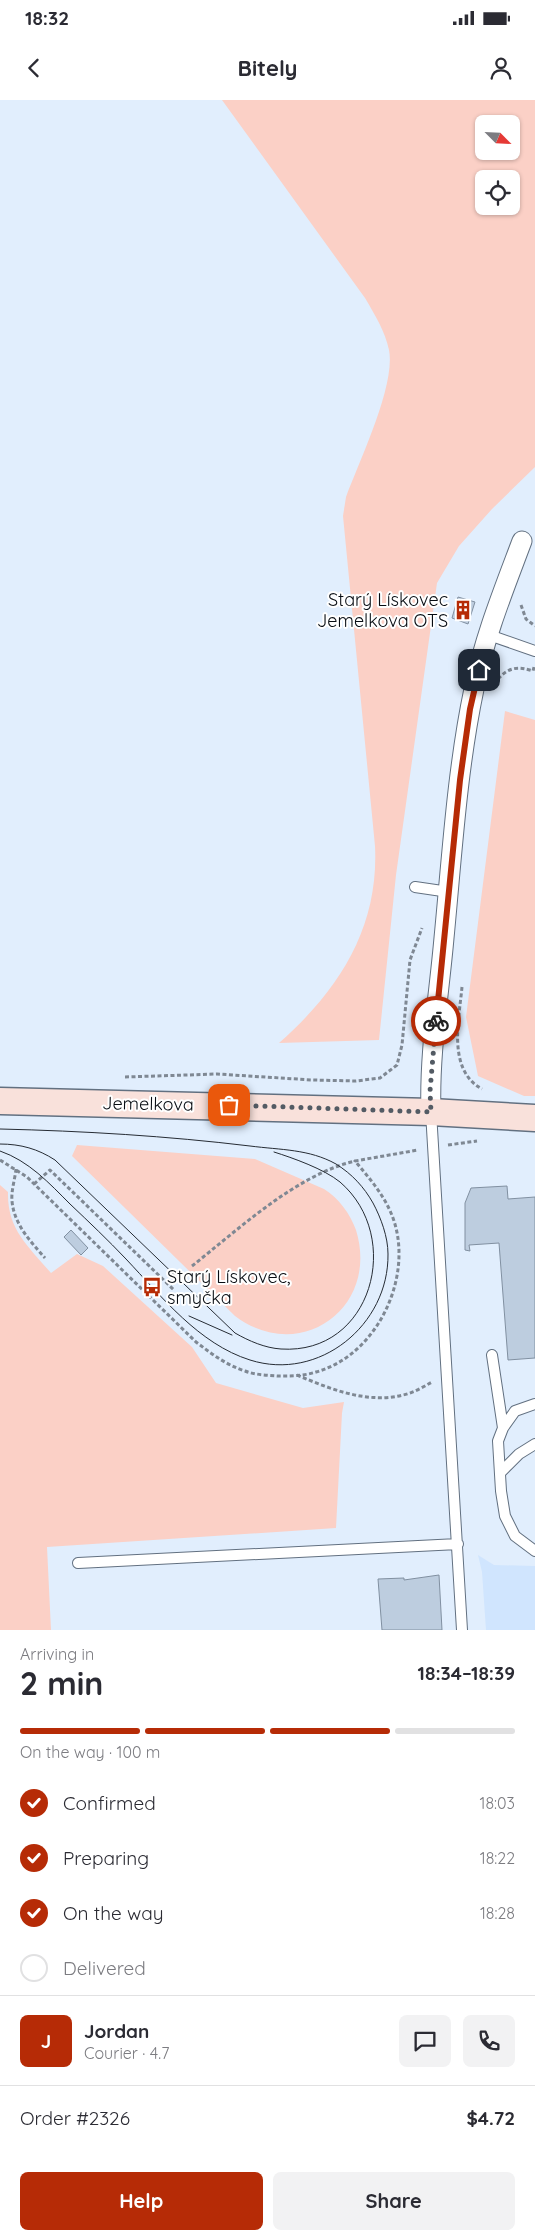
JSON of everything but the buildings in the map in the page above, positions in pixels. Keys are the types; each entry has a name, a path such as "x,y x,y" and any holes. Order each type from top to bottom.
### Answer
{"street":[{"path":"431,1112 432,1067 460,780 470,709 488,635 522,541"},
{"name":"Jemelkova","path":"0,1101 431,1112 535,1118"}],"lane":[{"path":"488,635 535,650"},
{"path":"415,887 449,892"},
{"path":"431,1112 462,1630"},
{"path":"492,1355 503,1428"},
{"path":"535,1404 516,1411 503,1428 498,1441 501,1491 505,1516 515,1536 535,1552"},
{"path":"501,1472 519,1454 535,1444"},
{"path":"78,1563 458,1544"}],"path":[{"path":"495,684 504,672 511,668 518,667 533,671 535,665"},
{"path":"116,1078 217,1074 312,1080 356,1081 380,1078 397,1065 402,1045 410,960 424,923"},
{"path":"463,980 458,1026 459,1059 462,1070 471,1082 490,1092"},
{"path":"192,1266 269,1205 321,1172 355,1161 484,1140"},
{"path":"0,1160 16,1169 34,1184 196,1342 223,1362 256,1374 297,1375 317,1372 355,1352 376,1326 384,1312 397,1279 400,1261 399,1244 393,1218 378,1188 355,1161"},
{"path":"16,1169 12,1200 18,1222 28,1240 45,1258"},
{"path":"34,1184 50,1170 174,1290"},
{"path":"297,1375 325,1387 366,1398 404,1395 432,1382 446,1371"}],"shaded area":[{"path":"222,100 535,100 535,467 492,509 459,546 437,583 396,875 379,1040 279,1043 301,1023 320,1001 337,979 351,955 362,930 370,904 374,876 375,846 343,516 346,497 375,424 387,383 390,365 389,350 379,323 365,298"},
{"path":"505,711 535,720 535,1096 524,1096 478,1076 466,1017"},
{"path":"77,1145 255,1159 324,1189 343,1207 351,1218 356,1230 360,1258 356,1283 345,1304 329,1321 308,1331 285,1334 260,1330 235,1316 72,1156"},
{"path":"0,1185 8,1192 11,1216 20,1236 51,1273 77,1254 103,1266 192,1347 216,1383 303,1408 344,1402 336,1528 47,1547 51,1630 0,1630"},
{"path":"478,1555 494,1565 535,1566 535,1630 486,1630 482,1572"}],"tram line":[{"path":"0,1129 188,1139 294,1151 326,1159 342,1168 362,1186 381,1221 387,1241 388,1254 385,1280 377,1304 363,1325 345,1342 324,1355 301,1363 276,1365 250,1360 232,1353 214,1343 182,1318 112,1245 38,1173 10,1155 0,1151"},
{"path":"0,1144 29,1148 55,1160 235,1333 257,1344 269,1347 281,1349 312,1346 338,1333 357,1313 369,1288 373,1261 371,1232 360,1205 340,1182 317,1168 274,1152"},
{"path":"189,1316 232,1335"}],"way so far":[{"path":"229,1105 431,1112 430,1091 436,1021"}],"place":[{"name":"Starý Lískovec Jemelkova OTS","path":"463,610"},
{"name":"Starý Lískovec, smyčka","path":"152,1287"}],"route":[{"path":"436,1021 460,780 470,709 479,670"}]}
